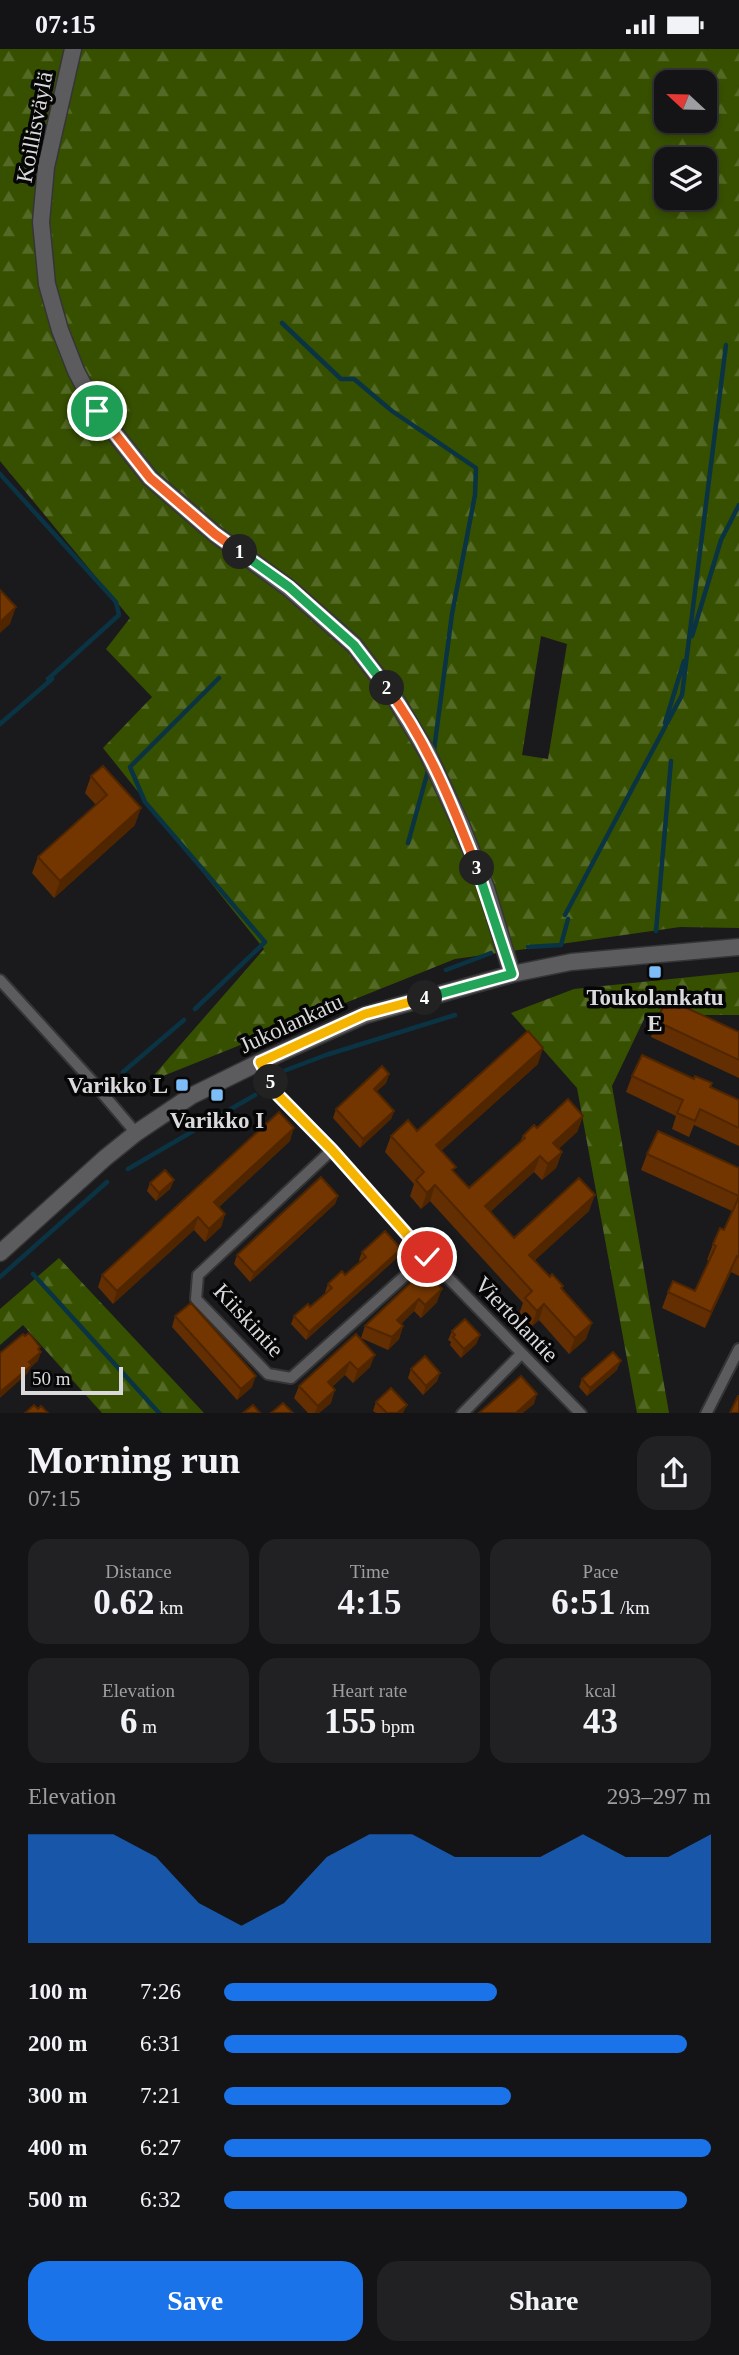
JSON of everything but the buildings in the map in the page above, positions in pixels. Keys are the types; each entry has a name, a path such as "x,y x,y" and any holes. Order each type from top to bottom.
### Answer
{"street":[{"name":"Koillisväylä","path":"73,49 46,167 41,222 47,284 60,330 76,370 97,411 150,478 215,534 289,587 354,645 396,700 427,752 461,825 486,888 512,974"},
{"name":"Jukolankatu","path":"0,1253 136,1133 191,1096 365,1014 512,974 571,962 739,947"},
{"path":"0,980 136,1133"},
{"name":"Viertolantie","path":"260,1062 278,1095 332,1150 427,1257 581,1413"},
{"name":"Kiiskintie","path":"332,1150 198,1275 196,1299 268,1374 291,1378 427,1257"},
{"path":"706,1413 739,1349"},
{"path":"462,1413 521,1354"}],"green space":[{"path":"0,49 739,49 739,928 680,927 455,959 148,1082 264,949 103,748 152,697 106,649 130,618 0,461","holes":["541,636 567,644 548,759 522,755"]},
{"path":"739,972 739,1015 646,1015 612,1086 669,1413 637,1413 577,1088 511,1013 574,989"},
{"path":"59,1258 204,1413 102,1413 23,1325 0,1345 0,1309"}],"waterway":[{"path":"282,323 341,379 354,379 392,411 476,468 475,495 452,614 434,750"},
{"path":"565,915 682,695 726,345"},
{"path":"0,474 116,602 119,615 48,679"},
{"path":"692,636 721,540 739,505"},
{"path":"665,723 684,661"},
{"path":"195,1009 265,942 145,802 130,767 219,678"},
{"path":"0,724 52,679"},
{"path":"656,931 671,761"},
{"path":"408,843 428,771"},
{"path":"528,947 561,945 568,919"},
{"path":"446,970 491,953"},
{"path":"281,1072 326,1055 455,1015"},
{"path":"123,1072 184,1020"},
{"path":"128,1169 255,1095"},
{"path":"0,1277 107,1182"},
{"path":"33,1274 159,1413"}],"place":[{"name":"Toukolankatu E","path":"655,972"},
{"name":"Varikko L","path":"182,1085"},
{"name":"Varikko I","path":"217,1095"}],"route":[{"path":"97,411 150,478 215,534 289,587 354,645 396,700 427,752 461,825 486,888 512,974 365,1014 260,1062 278,1095 332,1150 427,1257"}]}
